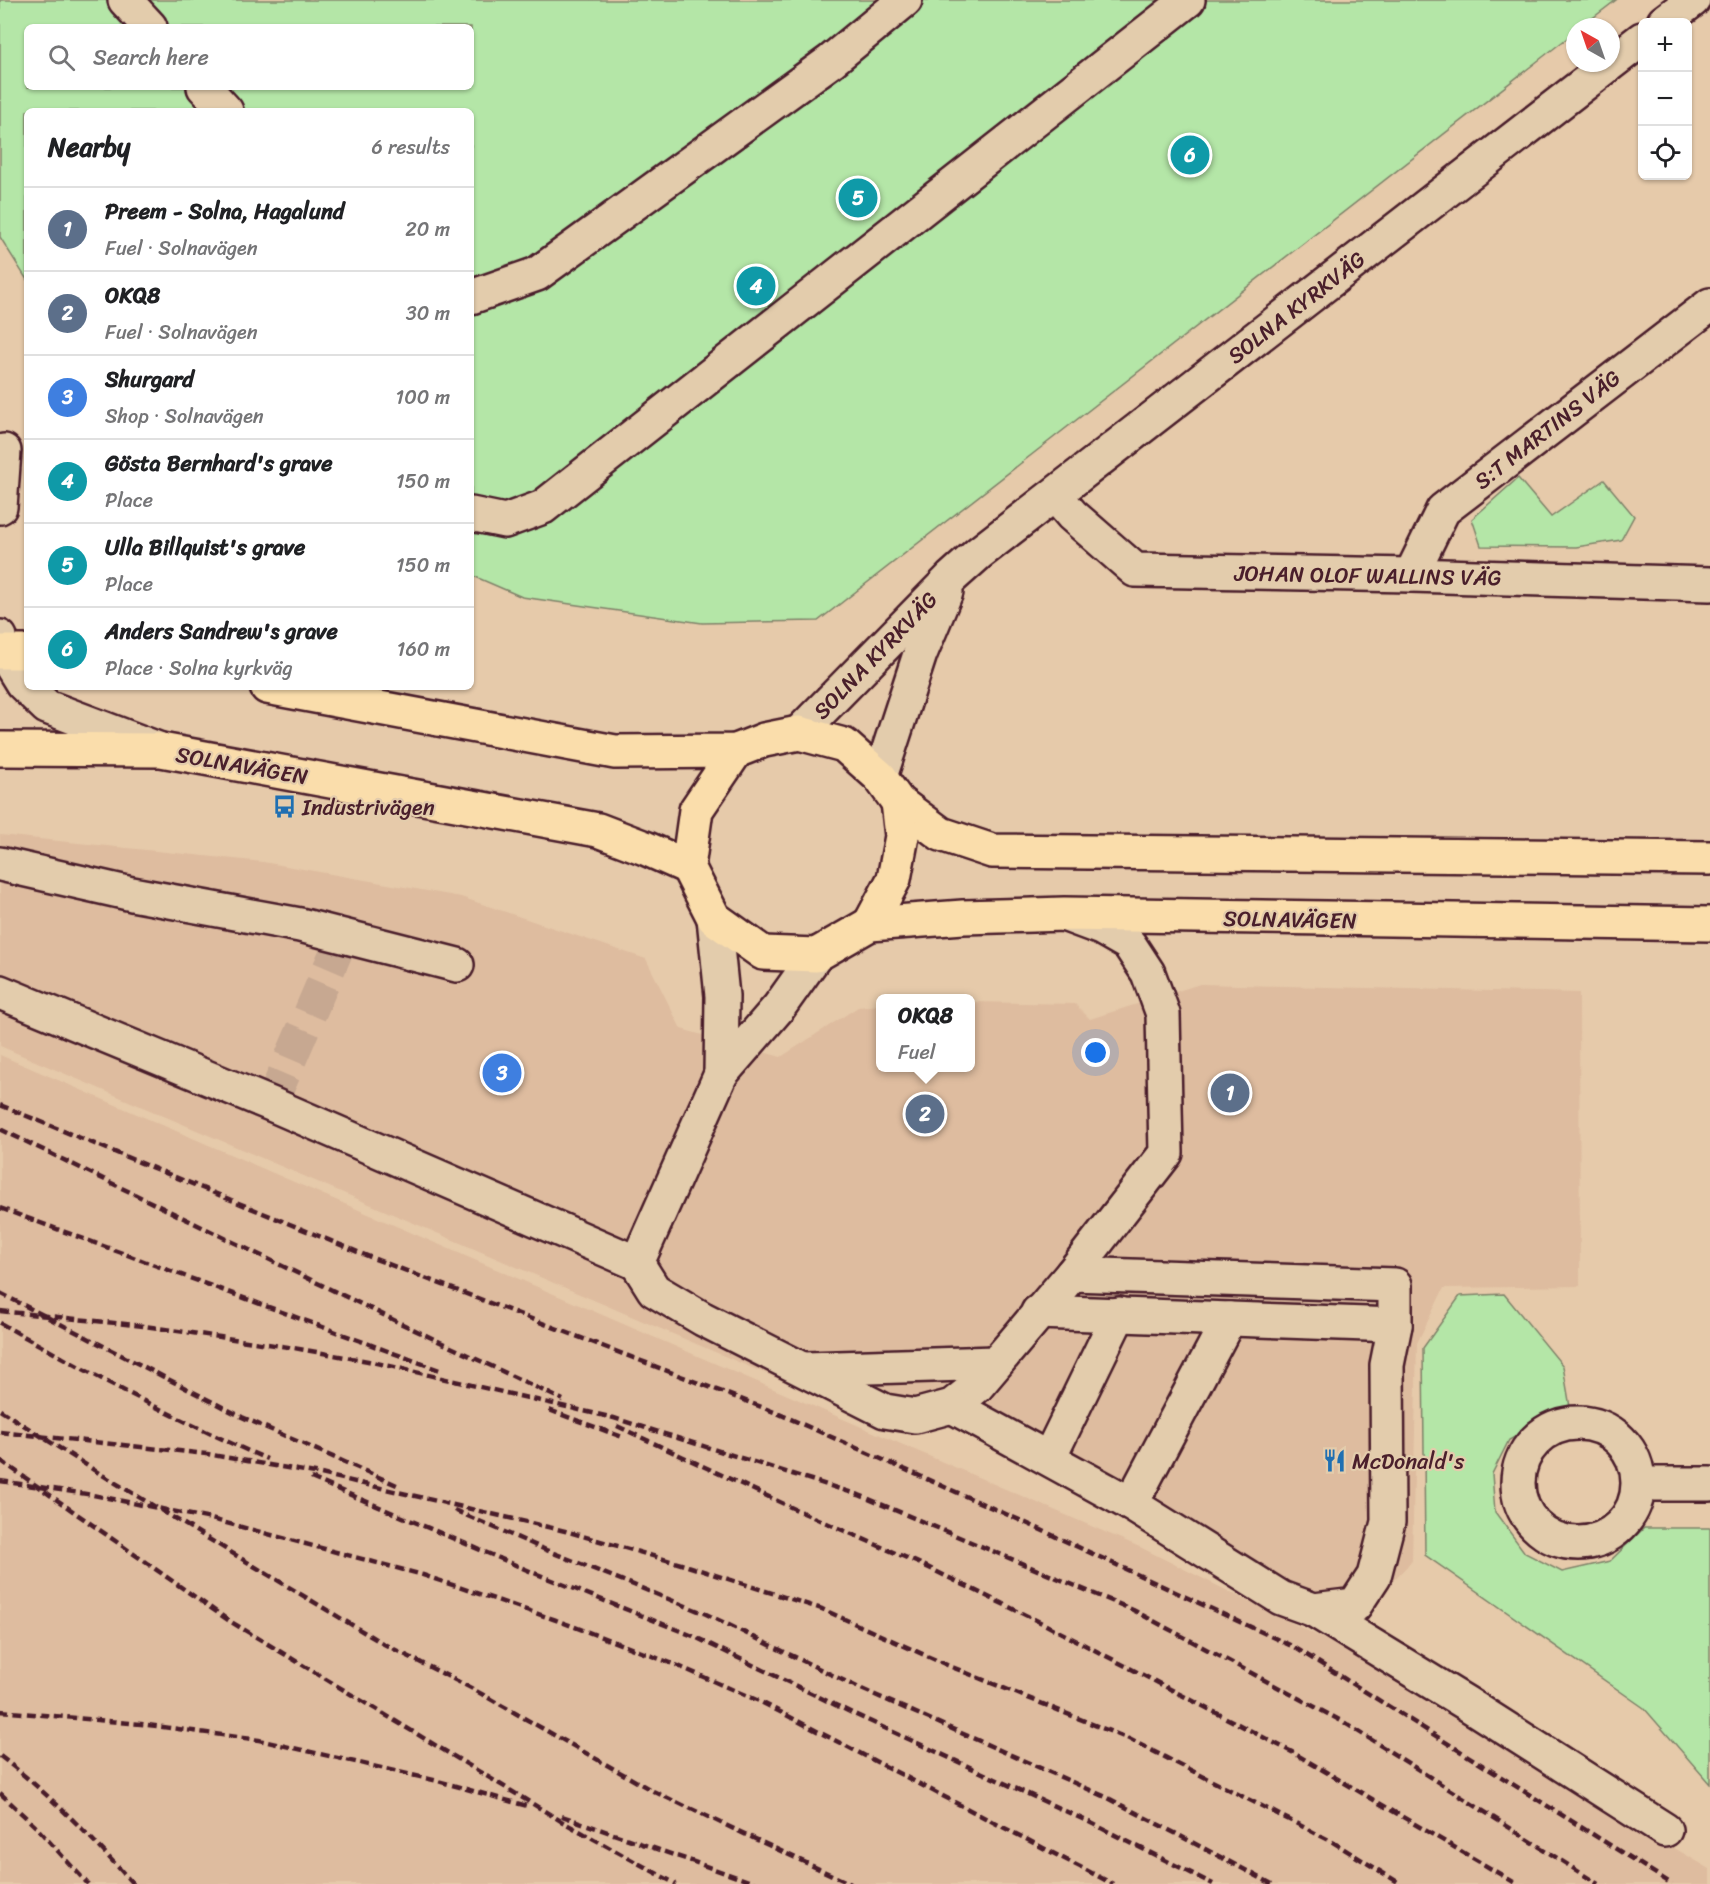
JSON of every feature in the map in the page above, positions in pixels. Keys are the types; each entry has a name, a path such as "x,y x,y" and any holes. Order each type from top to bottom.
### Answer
{"main road":[{"path":"283,690 615,752 736,751 764,740 799,733 844,745 889,789 941,834 992,851 1710,858"},
{"name":"SOLNAVÄGEN","path":"0,749 161,750 598,830 688,867"},
{"path":"736,751 696,810 688,867 714,918 763,953 816,955"},
{"path":"870,924 894,879 902,836 889,789"},
{"name":"SOLNAVÄGEN","path":"816,955 870,924 963,917 1064,914 1710,924"}],"street":[{"path":"125,0 147,24"},
{"path":"474,296 537,274 831,62 905,0"},
{"path":"474,515 505,521 543,507 1188,0"},
{"path":"1669,18 1693,0"},
{"name":"SOLNA KYRKVÄG","path":"799,733 951,578 1638,42"},
{"path":"207,90 223,108"},
{"name":"S:T MARTINS VÄG","path":"1411,575 1443,510 1710,305"},
{"path":"2,447 24,485"},
{"path":"0,507 2,447"},
{"name":"JOHAN OLOF WALLINS VÄG","path":"1055,495 1072,515 1136,570 1710,584"},
{"name":"SOLNA KYRKVÄG","path":"889,789 920,654 951,578"},
{"path":"11,664 24,680"},
{"path":"33,690 47,707 161,750"},
{"path":"0,864 132,894 300,925 457,965"},
{"path":"0,992 271,1104 638,1263 654,1290 703,1320 885,1411 915,1416 952,1406 977,1386 1072,1274 1166,1153 1163,1014 1148,973 1129,944 1101,928 1064,914"},
{"path":"714,918 722,996 721,1074"},
{"path":"638,1263 721,1074 779,1007 816,955"},
{"path":"1072,1274 1395,1285 1395,1325 1387,1365 1388,1522 1374,1576 1355,1605 1314,1610"},
{"path":"1038,1312 1395,1325"},
{"path":"1049,1458 1119,1314"},
{"path":"1131,1504 1229,1319"},
{"path":"801,1369 996,1363"},
{"path":"952,1406 1131,1504 1281,1598 1314,1610 1466,1703 1665,1830"},
{"path":"1639,1484 1710,1484"}],"shaded area":[{"path":"0,835 263,862 461,897 646,959 681,1029 781,1057 858,1007 876,1005 876,1072 975,1072 975,1002 1075,1004 1090,1019 1200,984 1579,993 1580,1286 1444,1288 1417,1343 1412,1561 1342,1634 968,1423 902,1432 0,1046"},
{"path":"0,1055 1142,1548 1374,1664 1710,1869 1710,1884 0,1884"}],"green space":[{"path":"0,0 1616,0 1593,18 1566,18 1566,39 818,621 702,623 522,597 474,576 474,108 24,108 24,275 0,237"},
{"path":"1518,478 1551,517 1604,480 1634,516 1621,540 1576,547 1481,546 1472,519"},
{"path":"1504,1294 1563,1366 1570,1407 1509,1440 1492,1474 1495,1512 1525,1553 1562,1572 1610,1561 1644,1528 1710,1528 1710,1784 1644,1708 1425,1555 1423,1348 1460,1296"}],"tunnel":[{"path":"271,1104 343,936"}],"railway":[{"path":"0,1105 370,1257 777,1413 1024,1522 1294,1647 1672,1884"},
{"path":"0,1129 563,1400"},
{"path":"0,1208 442,1371"},
{"path":"0,1293 242,1417 399,1486"},
{"path":"0,1311 144,1326 368,1361 614,1418 859,1495 1133,1610 1345,1723 1598,1884"},
{"path":"0,1323 132,1395 267,1459"},
{"path":"0,1410 94,1470 382,1643 471,1688 653,1791 851,1884"},
{"path":"549,1410 625,1438"},
{"path":"617,1426 799,1511 923,1565 1048,1626 1292,1752 1517,1884"},
{"path":"0,1432 207,1454 321,1474 565,1531 681,1564 822,1609 947,1665 1129,1739 1331,1841 1401,1884"},
{"path":"0,1460 228,1620 561,1821 676,1884"},
{"path":"311,1478 532,1572 693,1636 852,1713 1089,1822 1213,1884"},
{"path":"0,1481 93,1495 211,1519 423,1575 556,1620 676,1665 759,1701 1113,1884"},
{"path":"454,1510 546,1550 706,1614 857,1687 1106,1797 1272,1884"},
{"path":"0,1711 141,1724 259,1740 438,1781 527,1806"},
{"path":"0,1756 70,1817 133,1884"},
{"path":"0,1793 35,1826 88,1884"},
{"path":"562,1816 757,1884"}],"place":[{"name":"Anders Sandrew's grave","path":"1190,155"},
{"name":"Ulla Billquist's grave","path":"858,198"},
{"name":"Gösta Bernhard's grave","path":"756,286"},
{"name":"Industrivägen","path":"284,807"},
{"name":"Shurgard","path":"502,1073"},
{"name":"Preem - Solna, Hagalund","path":"1230,1093"},
{"name":"OKQ8","path":"925,1114"},
{"name":"McDonald's","path":"1334,1461"}]}
